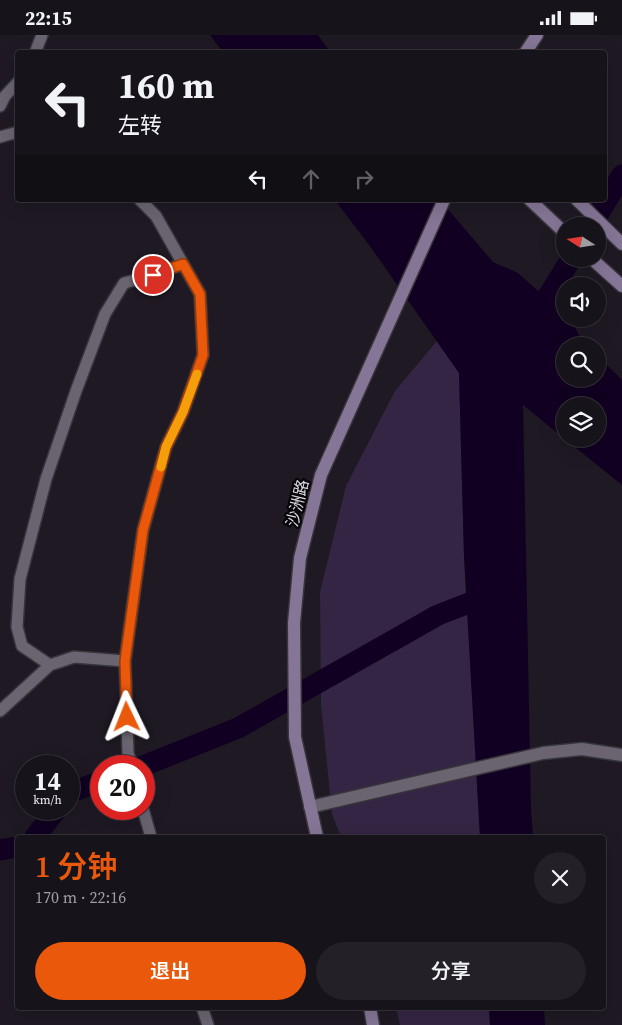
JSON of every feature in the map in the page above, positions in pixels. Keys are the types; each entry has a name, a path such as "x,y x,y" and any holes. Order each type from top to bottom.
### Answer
{"main road":[{"path":"527,50 537,35"},
{"name":"沙洲路","path":"317,835 295,737 294,623 300,558 321,475 443,202"},
{"path":"532,202 556,225"},
{"path":"579,202 622,244"},
{"path":"601,267 622,287"},
{"path":"370,1010 373,1025"}],"street":[{"path":"310,807 542,753 582,749 622,755"}],"lane":[{"path":"36,50 42,35"},
{"path":"0,106 5,96 15,85"},
{"path":"0,137 15,133"},
{"path":"129,755 125,661 143,530 166,447 183,412 203,355 200,294 156,216 142,202"},
{"path":"50,665 22,646 17,627 20,579 46,479 76,391 106,314 124,283 183,264"},
{"path":"0,711 50,665 74,657 125,661"},
{"path":"146,820 150,835"},
{"path":"203,1010 208,1025"}],"shaded area":[{"path":"210,35 318,35 329,50 221,50"},
{"path":"337,202 442,202 493,262 518,273 556,307 556,327 575,327 580,337 556,337 556,387 606,387 606,364 622,380 622,485 575,447 606,447 606,397 556,397 556,432 523,405 533,835 480,835 464,556 459,373"},
{"path":"437,341 459,373 464,556 480,835 340,835 332,814 321,704 320,592 346,486 395,391"},
{"path":"396,1010 489,1010 490,1025 400,1025"},
{"path":"489,1010 544,1010 545,1025 490,1025"}],"waterway":[{"path":"607,200 622,175"},
{"path":"596,217 606,202"},
{"path":"532,322 566,267"},
{"path":"155,761 238,728 438,615 492,594"},
{"path":"80,789 90,785"},
{"path":"37,835 48,820"},
{"path":"0,850 15,848"}],"slow traffic":[{"path":"161,467 166,447 183,412 197,374"}],"route":[{"path":"127,717 125,661 143,530 166,447 183,412 203,355 200,294 183,264 153,275"}]}
